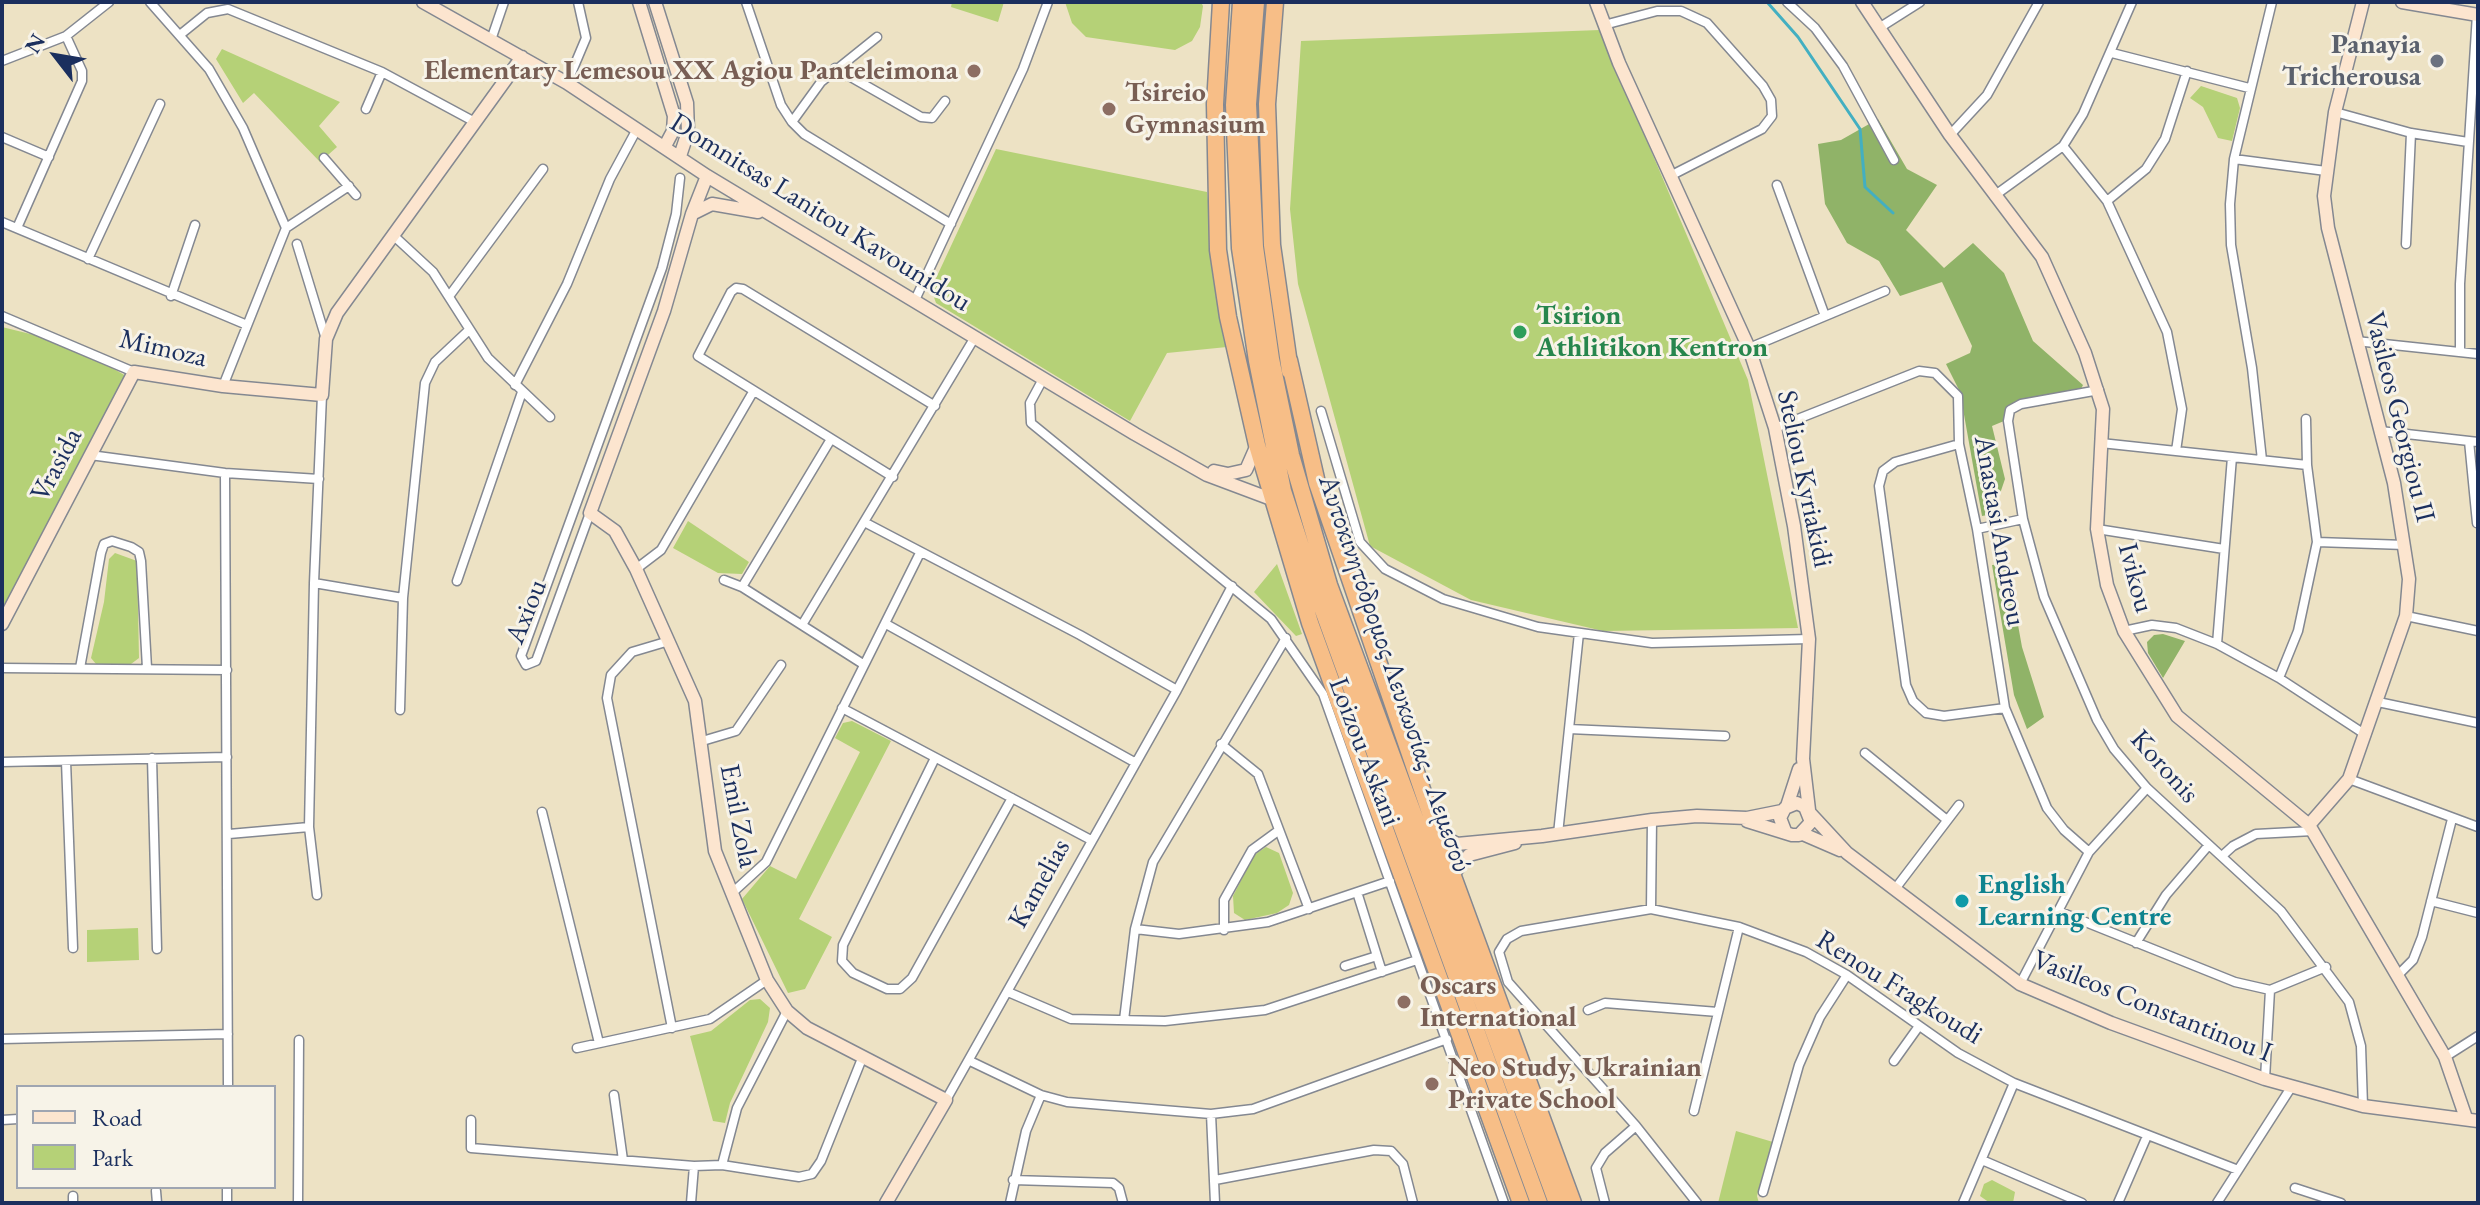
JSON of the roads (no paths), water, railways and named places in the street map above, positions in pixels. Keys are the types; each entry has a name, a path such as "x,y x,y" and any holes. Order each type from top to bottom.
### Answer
{"highway":[{"path":"1221,2 1216,174 1218,250 1228,317 1257,445 1277,495"},
{"name":"Αυτοκινητόδρομος Λευκωσίας - Λεμεσού","path":"1241,2 1234,105 1240,248 1277,495 1312,580 1539,1203"},
{"name":"Αυτοκινητόδρομος Λευκωσίας - Λεμεσού","path":"1256,2 1248,104 1255,247 1271,359 1291,455 1318,545 1388,749 1557,1203"},
{"path":"1275,2 1267,104 1272,245 1318,545"},
{"path":"1228,317 1269,458 1310,623 1521,1203"},
{"path":"1289,360 1317,483 1436,830 1573,1203"}],"street":[{"path":"2,61 66,36 109,2"},
{"path":"150,2 209,69 243,128 286,228"},
{"name":"Domnitsas Lanitou Kavounidou","path":"423,2 439,6 567,83 707,176 1207,475 1277,495"},
{"path":"491,40 504,2"},
{"path":"567,83 586,38 578,2"},
{"path":"639,2 674,116 673,131 665,146"},
{"path":"655,2 687,103 688,132 680,156"},
{"path":"746,2 781,105 792,122 804,134 951,224"},
{"path":"915,300 1023,69 1048,2"},
{"name":"Steliou Kyriakidi","path":"1596,2 1749,348 1775,428 1794,526 1809,639 1803,759 1810,812"},
{"path":"1787,2 1815,28 1843,66 1894,160"},
{"name":"Ivikou","path":"1862,2 1950,135 2042,257 2099,390 2103,409 2097,529 2107,585 2124,631 2177,716 2311,828 2445,1057 2472,1119"},
{"path":"1879,28 1920,2"},
{"path":"1950,135 1987,95 2039,2"},
{"path":"1994,196 2063,146 2083,114 2132,2"},
{"path":"2262,460 2252,368 2231,245 2234,159 2272,2"},
{"name":"Vasileos Georgiou II","path":"2311,828 2349,779 2367,736 2406,616 2409,579 2405,545 2380,431 2328,228 2324,196 2335,112 2363,2"},
{"path":"2402,2 2478,14 2475,97 2468,142 2460,352"},
{"path":"181,34 207,13 228,9 382,72 473,121"},
{"path":"1604,25 1657,11 1681,11 1707,23 1763,86 1771,100 1772,116 1762,129 1672,175"},
{"path":"17,228 82,81 82,71 66,36"},
{"path":"792,122 835,68 877,37"},
{"path":"2112,53 2249,88"},
{"path":"317,895 309,827 314,583 326,339 337,313 522,57"},
{"path":"835,68 921,117 932,118 945,101"},
{"path":"2107,201 2146,169 2165,139 2187,71"},
{"path":"366,109 382,72"},
{"path":"88,259 160,104"},
{"path":"2335,112 2411,133 2468,142"},
{"path":"457,581 518,388 567,284 610,179 637,129"},
{"path":"2406,244 2411,133"},
{"path":"2,137 49,157"},
{"path":"2063,146 2107,201 2167,332 2182,409 2176,451"},
{"path":"324,158 356,195"},
{"path":"2234,159 2326,171"},
{"path":"450,295 543,169"},
{"name":"Axiou","path":"680,178 676,214 662,268 521,656 526,665 536,661 676,275 692,214 707,176"},
{"path":"1777,185 1825,316"},
{"path":"223,386 286,228 349,186"},
{"path":"692,214 706,205 721,203 773,216"},
{"path":"2,222 171,296 247,325"},
{"path":"171,296 195,225"},
{"path":"394,236 433,272 488,358 550,417"},
{"path":"297,244 326,339"},
{"path":"893,477 698,356 736,288 935,406"},
{"path":"1749,348 1885,291"},
{"name":"Mimoza","path":"2,316 134,372 223,386 322,395"},
{"path":"400,710 403,598 425,383 435,362 468,331"},
{"path":"802,625 975,337"},
{"path":"2356,341 2478,354"},
{"path":"626,366 642,371"},
{"name":"Anastasi Andreou","path":"1775,428 1919,371 1935,373 1958,396 1959,444 1977,529 2005,708 2047,808 2064,830 2089,852"},
{"name":"Vrasida","path":"2,624 134,372"},
{"name":"Loizou Askani","path":"1043,379 1030,403 1031,423 1271,619 1323,694 1504,1203"},
{"name":"Koronis","path":"2099,390 2021,404 2010,410 2008,421 2023,519 2044,597 2097,720 2114,749 2147,788 2281,911 2326,967 2349,1002 2361,1046 2363,1106"},
{"path":"636,569 661,550 753,392"},
{"path":"1321,411 1360,542 1385,569 1459,606 1538,627 1652,643 1809,639"},
{"path":"2279,678 2298,631 2317,542 2307,465 2306,419"},
{"path":"2380,431 2473,441 2477,523"},
{"path":"742,587 831,439"},
{"path":"2101,443 2307,465"},
{"path":"1959,444 1895,462 1883,471 1879,486 1906,685 1913,701 1926,713 1944,716 2005,708"},
{"name":"Domnitsas Lanitou Kavounidou","path":"1191,465 1228,474 1246,470 1257,445"},
{"path":"90,455 225,473 319,479"},
{"path":"2217,644 2232,457"},
{"path":"225,473 228,1085"},
{"name":"Emil Zola","path":"590,513 615,531 636,569 695,701 715,851 730,895 767,980 787,1011 807,1028 946,1100"},
{"path":"1977,529 2023,519"},
{"path":"866,523 1080,635 1177,690"},
{"path":"2097,529 2224,549"},
{"path":"80,668 104,544 112,541 139,552 147,668"},
{"path":"2317,542 2405,545"},
{"path":"730,895 766,862 920,553"},
{"path":"724,580 742,587 863,664"},
{"path":"314,583 403,598"},
{"name":"Kamelias","path":"886,1203 970,1061 1232,586"},
{"path":"2406,616 2478,631"},
{"path":"886,624 1136,763"},
{"path":"2124,631 2152,625 2176,628 2217,644 2279,678 2367,736"},
{"path":"1558,834 1579,633"},
{"path":"1124,1020 1135,929 1153,862 1286,638"},
{"path":"669,641 632,652 611,675 607,698 672,1028"},
{"path":"699,742 736,731 781,665"},
{"path":"2,668 227,670"},
{"path":"2378,702 2478,723"},
{"path":"842,708 1091,840"},
{"path":"1569,729 1725,736"},
{"path":"1221,744 1258,774 1309,909"},
{"path":"1865,753 1947,820"},
{"path":"2,762 227,757"},
{"path":"152,758 157,949"},
{"path":"935,758 843,945 842,961 853,973 887,989 900,989 912,978 1012,798"},
{"name":"Steliou Kyriakidi","path":"1785,808 1803,759"},
{"path":"66,761 73,948"},
{"path":"2349,779 2478,827"},
{"path":"2020,984 2089,852 2147,788"},
{"path":"1436,830 1457,844 1697,816 1736,818 1803,834 1811,822 1810,812 1797,803 1736,818"},
{"path":"1895,889 1959,805"},
{"path":"1785,808 1780,822 1785,831"},
{"path":"542,812 599,1043"},
{"name":"Vasileos Constantinou I","path":"1810,812 1847,853 2020,984 2111,1023 2265,1079 2363,1106 2472,1119"},
{"path":"2397,976 2413,960 2452,819"},
{"path":"1651,909 1652,820"},
{"path":"229,834 309,827"},
{"path":"2222,856 2233,846 2256,834 2311,828"},
{"path":"1224,930 1222,916 1230,890 1252,850 1278,831"},
{"name":"Vasileos Constantinou I","path":"1803,834 1847,853"},
{"path":"1454,873 1469,855 1542,836"},
{"path":"2136,943 2166,895 2208,846"},
{"path":"1135,929 1179,934 1268,922 1390,881"},
{"path":"1357,892 1382,972"},
{"path":"2431,901 2478,913"},
{"name":"Renou Fragkoudi","path":"1636,1126 1508,982 1500,965 1499,952 1507,939 1521,931 1651,909 1739,927 1806,952 1847,975 1919,1026 2014,1083 2238,1170"},
{"path":"2058,911 2235,982 2270,990 2326,967"},
{"path":"1694,1111 1739,927"},
{"path":"1345,966 1377,956"},
{"path":"1008,992 1071,1019 1165,1021 1265,1010 1417,960"},
{"path":"1763,1192 1799,1065 1820,1017 1847,975"},
{"path":"577,1048 710,1019 767,980"},
{"path":"2265,1079 2270,990"},
{"path":"1588,1010 1605,1003 1718,1012"},
{"path":"722,1165 737,1108 787,1011"},
{"path":"1894,1061 1919,1026"},
{"path":"2,1039 228,1034"},
{"path":"2445,1057 2478,1036"},
{"path":"970,1061 1041,1095 1067,1102 1211,1114 1253,1109 1447,1039"},
{"path":"298,1203 299,1040"},
{"path":"471,1120 471,1148 694,1166 722,1165 799,1177 812,1174 821,1161 863,1056"},
{"path":"1963,1203 2014,1083"},
{"path":"2217,1203 2292,1086"},
{"path":"614,1095 623,1160"},
{"path":"1010,1203 1013,1180 1041,1095"},
{"path":"1211,1114 1215,1203"},
{"path":"1605,1203 1596,1168 1605,1153 1636,1126 1697,1203"},
{"path":"2118,1203 2147,1136"},
{"path":"1215,1180 1374,1150 1391,1151 1403,1164 1413,1203"},
{"path":"1982,1160 2082,1203"},
{"path":"691,1203 694,1166"},
{"path":"1013,1180 1113,1183 1119,1188 1123,1203"},
{"path":"2295,1188 2340,1203"},
{"path":"156,1191 157,1203"}],"waterway":[{"path":"1767,2 1798,37 1860,129 1865,187 1893,213"}],"place":[{"name":"Panayia Tricherousa","path":"2437,61"},
{"name":"Elementary Lemesou XX Agiou Panteleimona","path":"974,71"},
{"name":"Tsireio Gymnasium","path":"1109,109"},
{"name":"Tsirion Athlitikon Kentron","path":"1520,332"},
{"name":"English Learning Centre","path":"1962,901"},
{"name":"Oscars International","path":"1404,1002"},
{"name":"Neo Study, Ukrainian Private School","path":"1432,1084"}]}
